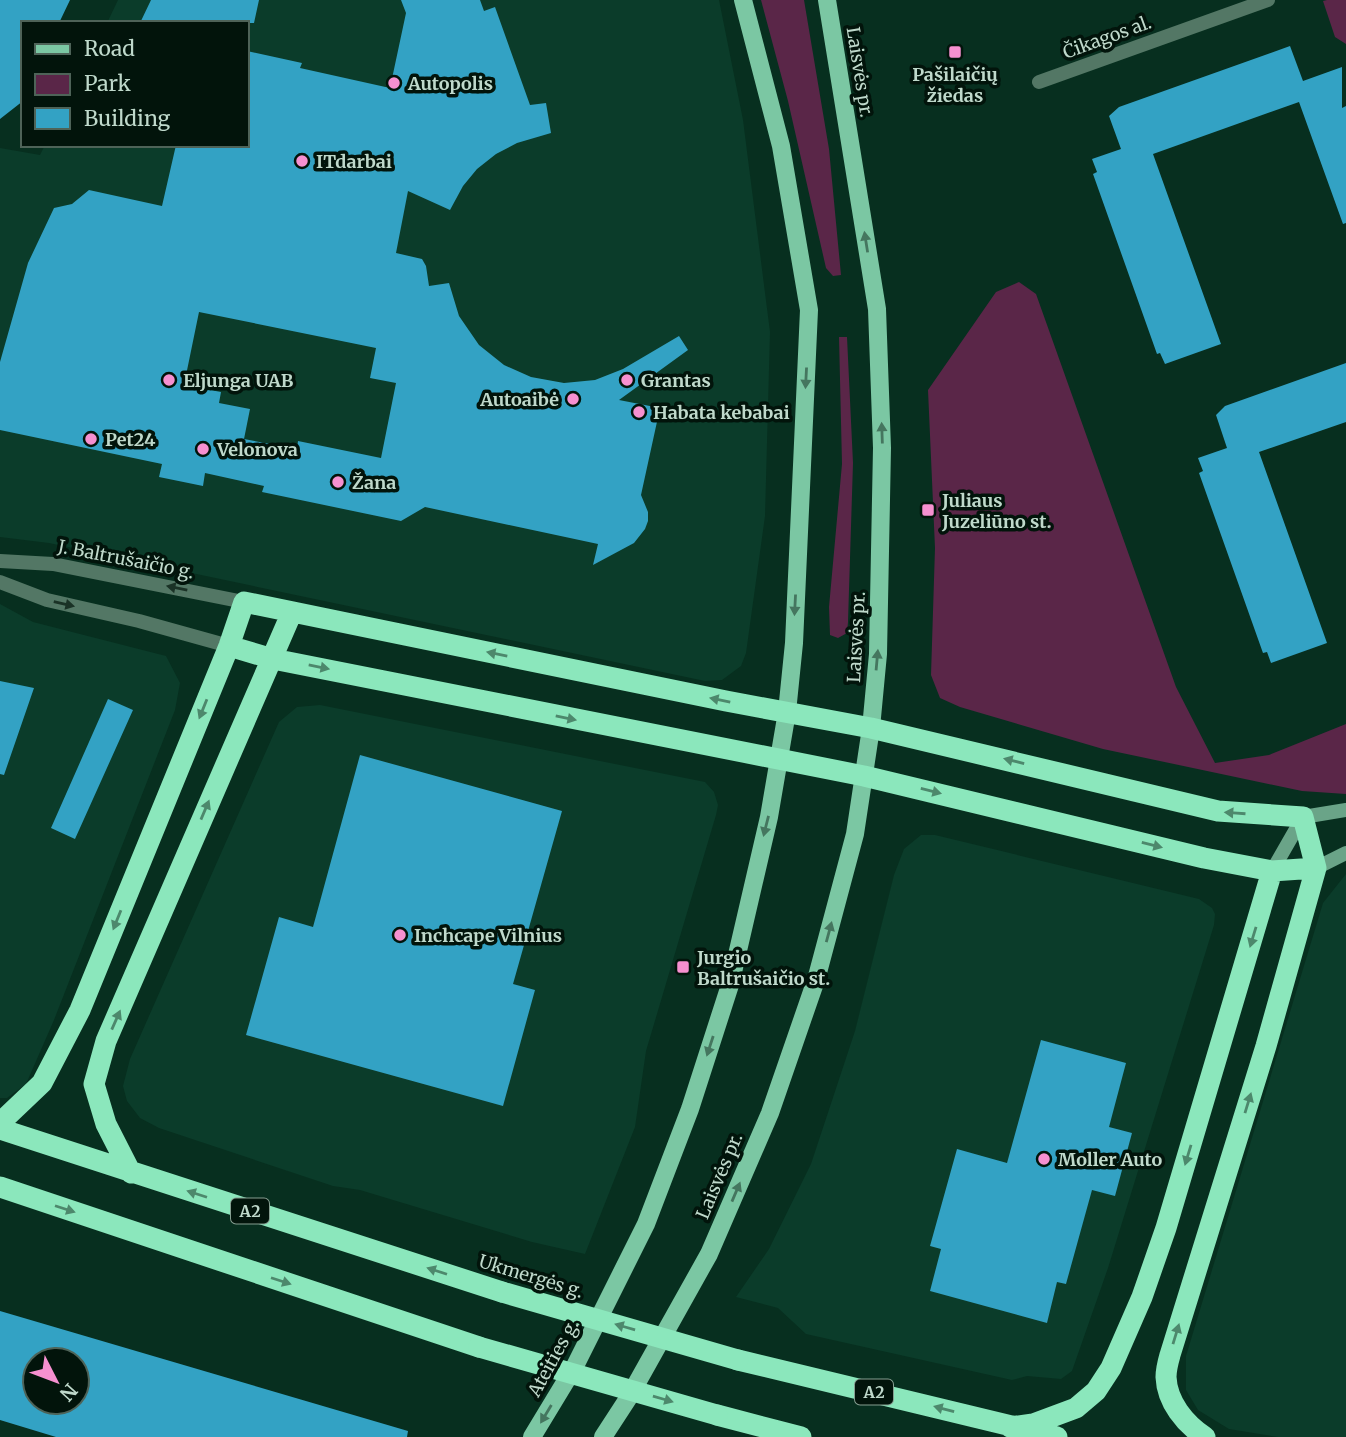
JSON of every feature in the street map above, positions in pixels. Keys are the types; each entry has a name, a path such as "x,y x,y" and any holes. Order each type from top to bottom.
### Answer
{"highway":[{"path":"0,1123 42,1083 80,1010 229,646 244,602 871,728 1218,811 1303,817 1316,868 1266,1046 1170,1355 1166,1377 1171,1400 1184,1419 1205,1437"},
{"path":"131,1173 106,1124 94,1084 106,1041 292,612"},
{"path":"229,646 272,659 864,776 1203,858 1272,872 1316,868"},
{"path":"1010,1427 1033,1423 1076,1408 1096,1391 1111,1368 1142,1297 1166,1228 1272,872"},
{"name":"Ukmergės g.","path":"0,1129 502,1292 738,1360 1057,1437"},
{"path":"0,1187 479,1347 801,1437"}],"main road":[{"path":"743,0 781,146 809,310 793,643 787,712 779,759"},
{"name":"Laisvės pr.","path":"603,1437 629,1397 709,1254 770,1113 816,980 855,834 871,728 880,622 882,448 877,309 827,0"},
{"name":"Ateities g.","path":"532,1437 575,1366 646,1224 690,1109 730,985 769,817 779,759"}],"street":[{"name":"Čikagos al.","path":"1038,82 1268,0"},
{"name":"J. Baltrušaičio g.","path":"0,561 53,564 244,602"},
{"path":"0,582 47,600 139,621 229,646"},
{"path":"1272,872 1303,817 1346,810"},
{"path":"1316,868 1346,853"}],"shaded area":[{"path":"118,0 719,0 743,120 770,332 765,516 746,653 741,666 722,680 705,681 49,543 0,537 0,148 40,155 44,147 248,147 248,21 108,21"},
{"path":"0,604 33,622 166,656 180,683 175,710 54,1020 26,1084 7,1098 0,1098"},
{"path":"320,705 705,782 714,792 718,805 716,815 646,1051 635,1127 585,1254 532,1242 360,1190 333,1186 159,1128 140,1118 127,1101 123,1086 130,1059 279,722 297,707"},
{"path":"921,835 935,835 1199,899 1212,908 1215,914 1214,925 1108,1268 1072,1371 1061,1379 1027,1376 1012,1380 806,1334 778,1308 736,1297 769,1249 811,1164 855,1031 894,875 904,849"},
{"path":"1346,874 1346,1437 1278,1437 1229,1429 1198,1410 1186,1390 1186,1356 1323,903"}],"green space":[{"path":"761,0 804,0 829,149 841,275 833,276 826,268 788,101"},
{"path":"1346,0 1346,44 1335,37 1323,1"},
{"path":"1019,282 1036,294 1176,687 1215,763 1269,755 1346,724 1346,794 1302,791 1103,749 960,707 940,698 931,675 935,548 928,390 996,292"},
{"path":"839,337 847,337 853,463 848,622 847,633 838,638 830,635 829,607 842,464"}],"building":[{"path":"0,0 70,0 60,21 21,21 21,103 0,119"},
{"path":"151,0 259,0 254,23 141,21"},
{"path":"401,0 480,0 484,11 495,7 530,105 546,103 551,133 517,143 496,154 477,169 463,186 450,210 408,191 396,253 422,259 426,266 429,286 449,283 459,316 479,345 504,365 531,377 564,383 595,380 623,369 679,336 688,350 619,400 660,408 641,495 648,512 648,521 634,543 593,565 598,544 425,507 401,521 262,492 264,486 205,473 203,486 159,477 162,464 0,430 0,362 28,263 54,208 72,204 89,190 162,206 176,147 248,147 248,51 302,63 300,68 390,88 406,13","holes":["199,312 376,348 370,378 396,383 381,458 298,441 297,449 244,439 250,409 219,403 221,392 184,385"]},
{"path":"1290,46 1303,81 1342,67 1342,108 1346,106 1346,223 1343,224 1299,102 1153,154 1221,344 1165,364 1160,353 1157,354 1093,174 1097,172 1092,159 1121,149 1109,116 1119,107"},
{"path":"1346,363 1346,422 1259,452 1327,643 1271,663 1267,652 1263,653 1199,473 1203,471 1198,458 1227,448 1216,415 1225,406"},
{"path":"0,681 34,688 4,775 0,774"},
{"path":"108,699 133,710 75,839 51,828"},
{"name":"Inchcape Vilnius","path":"360,755 562,811 513,984 535,990 503,1106 246,1035 279,917 313,927"},
{"path":"1041,1040 1126,1063 1109,1127 1132,1133 1115,1196 1092,1190 1066,1284 1057,1282 1047,1323 930,1291 941,1249 930,1246 957,1149 1007,1163"},
{"path":"0,1311 408,1431 407,1437 56,1437 0,1420"}],"place":[{"name":"Pašilaičių žiedas","path":"955,52"},
{"name":"Autopolis","path":"394,83"},
{"name":"ITdarbai","path":"302,161"},
{"name":"Eljunga UAB","path":"169,380"},
{"name":"Grantas","path":"627,380"},
{"name":"Autoaibė","path":"573,399"},
{"name":"Habata kebabai","path":"639,412"},
{"name":"Pet24","path":"91,439"},
{"name":"Velonova","path":"203,449"},
{"name":"Žana","path":"338,482"},
{"name":"Juliaus Juzeliūno st.","path":"928,510"},
{"name":"Inchcape Vilnius","path":"400,935"},
{"name":"Jurgio Baltrušaičio st.","path":"683,967"},
{"name":"Moller Auto","path":"1044,1159"}]}
